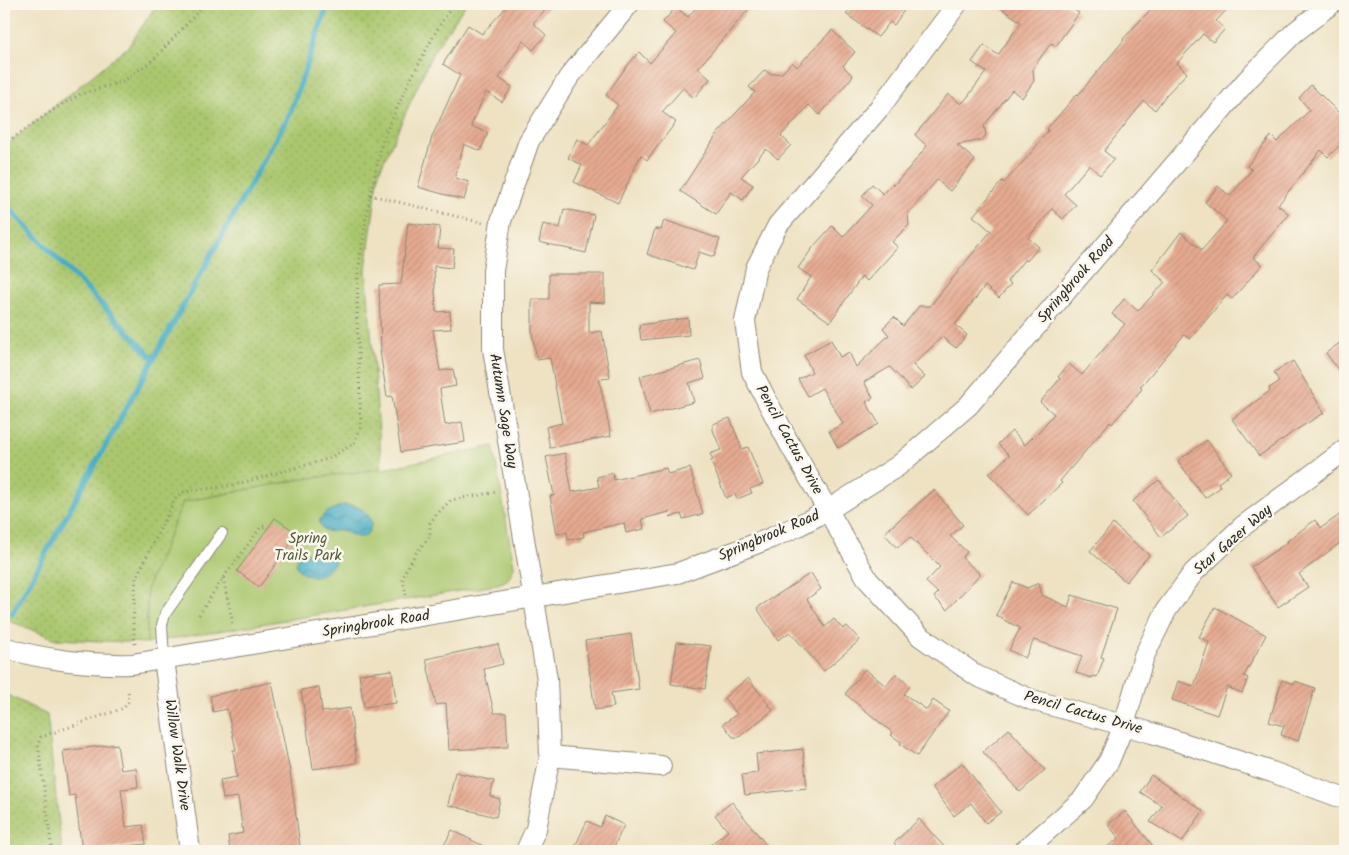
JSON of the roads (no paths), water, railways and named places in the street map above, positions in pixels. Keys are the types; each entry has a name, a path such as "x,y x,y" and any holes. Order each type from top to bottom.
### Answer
{"street":[{"name":"Autumn Sage Way","path":"526,851 536,828 550,756 547,679 493,349 493,272 501,221 529,141 569,77 629,4"},
{"name":"Pencil Cactus Drive","path":"957,4 881,106 778,225 756,268 745,321 752,372 789,443 868,580 920,636 977,676 1032,700 1124,725 1272,772 1345,800"},
{"name":"Springbrook Road","path":"4,647 19,653 101,665 132,664 678,573 771,538 828,510 898,466 968,406 1248,80 1295,32 1331,4"},
{"name":"Star Gazer Way","path":"1024,851 1083,799 1109,761 1124,725 1144,656 1167,609 1194,572 1243,526 1345,450"},
{"name":"Willow Walk Drive","path":"164,659 190,851"},
{"path":"550,756 661,766"}],"lane":[{"path":"164,659 162,625 165,614 222,533"}],"water":[{"path":"343,505 355,506 362,509 368,515 371,525 366,535 359,537 343,531 329,532 324,530 319,522 323,516"},
{"path":"328,549 334,552 336,558 334,564 322,574 306,575 297,568 296,562 302,553 317,554"}],"waterway":[{"path":"12,614 290,113 328,4"},
{"path":"4,203 154,359"}],"park label":[{"name":"Spring Trails Park","path":"308,548"}]}
